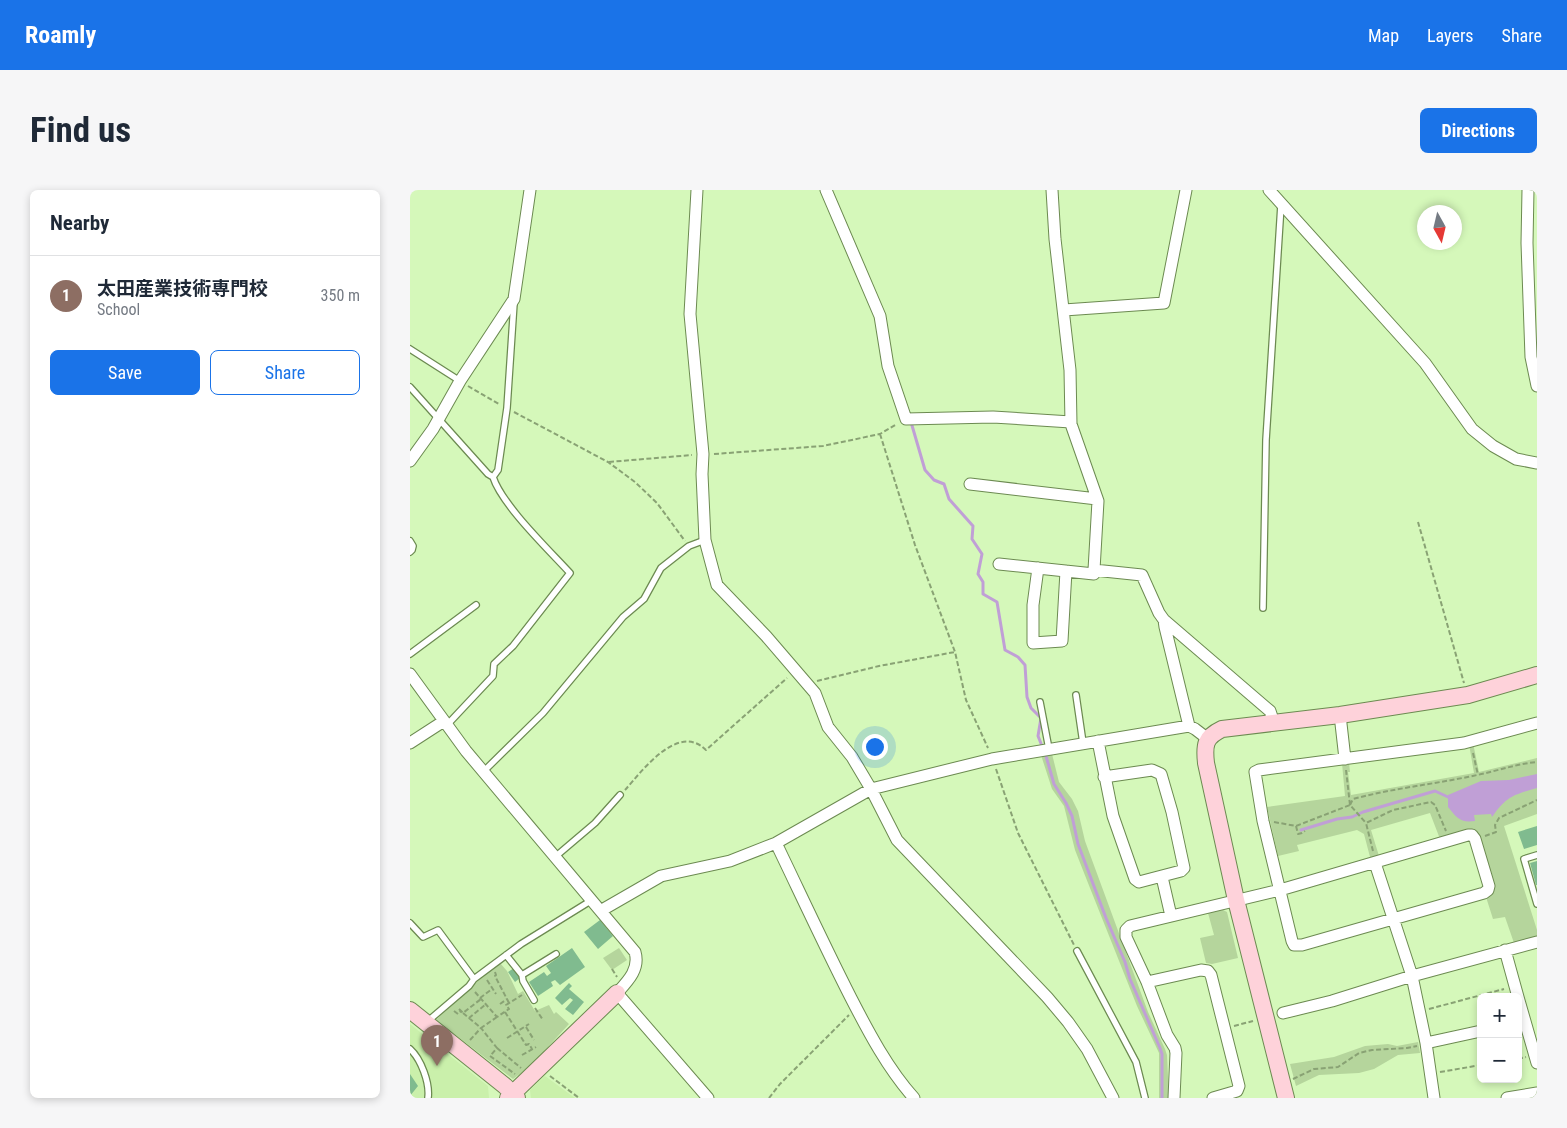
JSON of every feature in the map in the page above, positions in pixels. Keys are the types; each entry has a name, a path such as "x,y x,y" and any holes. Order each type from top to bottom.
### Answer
{"street":[{"path":"410,460 433,429 460,381 514,299 530,190"},
{"path":"697,190 690,314 703,454 705,540 717,585 766,636 815,693 828,727 852,757 897,840 1047,997 1068,1022 1087,1049 1113,1098"},
{"path":"826,190 880,316 888,366 906,418 994,417 1071,422"},
{"path":"1000,564 1094,574 1097,545 1097,499 1071,422 1070,370 1054,239 1052,190"},
{"path":"1064,310 1164,303 1186,190"},
{"path":"1269,190 1426,363 1472,430 1493,446 1516,459 1537,463"},
{"path":"1528,190 1532,260 1531,356 1537,386"},
{"path":"970,484 1097,499"},
{"path":"1038,568 1033,605 1033,643 1062,641 1066,571"},
{"path":"1094,570 1142,575 1164,620 1270,710 1274,723"},
{"path":"1164,620 1164,628 1189,726"},
{"path":"410,674 445,723 555,857 602,910 636,952 637,958 637,964 632,975 617,985 513,1097 410,1010"},
{"path":"1286,1098 1236,900 1206,762 1205,746 1208,739 1215,732 1222,729 1340,715 1468,695 1537,675"},
{"path":"1340,715 1345,759"},
{"path":"410,743 445,723"},
{"path":"1174,1098 1176,1053 1126,937 1126,930 1130,926 1280,890 1468,834 1472,835 1475,839 1489,886 1488,890 1484,893 1394,920 1302,945 1294,945 1292,941 1280,890 1263,821 1255,772 1471,741 1537,723"},
{"path":"602,910 662,876 730,861 776,843 871,789 992,759 1189,726 1208,739"},
{"path":"1098,741 1104,777 1113,816 1135,879 1139,882 1178,873 1184,868 1172,812 1161,774 1152,770 1104,777"},
{"path":"776,843 873,1040 897,1077 914,1098"},
{"path":"1375,863 1412,976 1426,1043 1434,1098"},
{"path":"1162,877 1171,916"},
{"path":"1283,1013 1332,1001 1412,976 1537,942"},
{"path":"1505,950 1517,993"},
{"path":"1147,982 1202,970 1208,971 1211,975 1239,1086 1237,1091 1213,1098"},
{"path":"617,985 708,1098"},
{"path":"1522,1021 1537,1063"},
{"path":"1426,1043 1477,1032"},
{"path":"1507,1098 1537,1093"}],"lane":[{"path":"1263,608 1266,440 1281,203"},
{"path":"494,477 498,470 507,408 514,299"},
{"path":"410,349 460,381"},
{"path":"410,387 488,474 494,477 504,498 537,538 570,572 513,646 494,664 493,676 445,723"},
{"path":"484,771 543,713 623,617 644,599 661,568 689,546 705,540"},
{"path":"410,541 413,546 410,552"},
{"path":"410,654 476,604"},
{"path":"1076,695 1083,743"},
{"path":"1040,702 1049,749"},
{"path":"555,857 595,823 620,795"},
{"path":"1537,855 1524,859 1537,904"},
{"path":"426,1023 469,986 474,979 506,955 538,932 592,900"},
{"path":"410,923 423,937 438,930 474,979"},
{"path":"1077,950 1136,1062 1145,1098"},
{"path":"522,975 556,954"},
{"path":"506,955 522,975 523,981 534,1000"},
{"path":"410,1049 417,1056 429,1092 428,1098"}],"path":[{"path":"460,381 608,462 635,482 657,503 689,546"},
{"path":"608,462 823,446 880,434 906,418"},
{"path":"880,434 916,545 955,652 966,700 992,759 1018,833 1077,950"},
{"path":"1418,522 1468,695"},
{"path":"808,684 879,666 955,652"},
{"path":"620,795 660,752 670,746 679,742 690,742 702,746 706,750 796,670"},
{"path":"1471,741 1478,775"},
{"path":"1345,759 1350,805 1363,818 1366,824 1375,863"},
{"path":"1263,821 1296,826 1350,805 1353,799 1380,792 1478,775 1520,764 1537,762"},
{"path":"1496,832 1495,825 1498,818 1537,800"},
{"path":"1366,824 1393,810 1430,802 1436,805 1449,840"},
{"path":"1296,826 1298,834 1302,834 1305,830"},
{"path":"612,969 617,985"},
{"path":"494,971 509,1003"},
{"path":"485,977 496,994"},
{"path":"472,989 497,1017"},
{"path":"452,1009 458,1014 492,989"},
{"path":"464,1036 471,1041 481,1028 509,1009 506,1005 529,991"},
{"path":"500,1004 507,999"},
{"path":"534,1000 531,1001 543,1020"},
{"path":"1419,1012 1477,1001"},
{"path":"469,1018 485,1005"},
{"path":"769,1098 780,1084 856,1008"},
{"path":"461,1011 481,1028 497,1048 523,1070"},
{"path":"505,1012 526,1046 529,1044 532,1049"},
{"path":"1224,1028 1256,1020"},
{"path":"507,1038 529,1024"},
{"path":"526,1027 534,1040"},
{"path":"1291,1080 1314,1069 1338,1066 1359,1053 1372,1050 1407,1048 1426,1043"},
{"path":"522,1055 536,1047"},
{"path":"491,1055 497,1048"},
{"path":"486,1052 515,1075"},
{"path":"1430,1073 1477,1066"},
{"path":"541,1068 579,1098"}],"shaded area":[{"path":"1473,743 1479,772 1537,758 1537,814 1504,826 1537,930 1537,937 1514,943 1505,917 1493,919 1486,897 1492,889 1477,832 1470,830 1440,839 1430,813 1371,830 1379,856 1370,857 1364,834 1357,830 1297,845 1299,851 1278,856 1267,807 1345,796 1342,763 1349,763 1350,772 1348,772 1351,795 1474,773 1469,744"},
{"path":"1052,754 1059,782 1072,799 1078,811 1085,841 1148,1012 1165,1049 1167,1055 1169,1098 1159,1098 1159,1053 1137,1006 1075,850 1064,806 1052,789 1041,755"},
{"path":"1537,774 1537,788 1511,797 1492,817 1491,814 1474,815 1475,821 1466,821 1457,817 1448,807 1448,795 1481,781 1509,780"},
{"path":"1223,910 1227,912 1238,958 1212,964 1206,963 1200,938 1214,935 1208,913"},
{"path":"619,948 627,960 612,970 603,958"},
{"path":"500,963 507,971 518,994 523,991 535,1011 549,1005 554,1014 556,1012 569,1024 537,1061 513,1079 436,1020"},
{"path":"410,1024 488,1086 489,1098 410,1098"},
{"path":"1418,1042 1420,1053 1398,1055 1374,1069 1359,1073 1319,1075 1296,1086 1290,1064 1334,1057 1365,1046 1388,1044 1397,1046"},
{"path":"545,1076 575,1098 531,1098 530,1090"}],"building":[{"path":"1537,826 1537,845 1524,849 1518,832"},
{"path":"1537,861 1537,885 1536,885 1530,863"},
{"path":"600,920 613,936 598,949 584,932"},
{"path":"572,948 585,967 560,985 555,980 551,982 553,986 538,996 529,982 544,972 547,976 551,973 546,966"},
{"path":"514,968 520,978 515,982 508,972"},
{"path":"569,983 572,986 569,989 584,1002 573,1015 565,1009 573,1000 570,998 562,1005 555,998"},
{"path":"410,1074 418,1086 410,1096"}],"waterway":[{"path":"911,422 925,470 934,480 944,484 949,499 973,526 972,539 982,554 978,574 983,582 983,594 997,602 1005,650 1018,657 1025,665 1027,697 1031,708 1041,718 1038,736 1054,784 1072,816 1078,844 1130,979 1162,1054 1162,1098"},
{"path":"1301,830 1337,819 1352,817 1435,791 1448,797"}],"place":[{"name":"太田産業技術専門校","path":"437,1066"}]}
